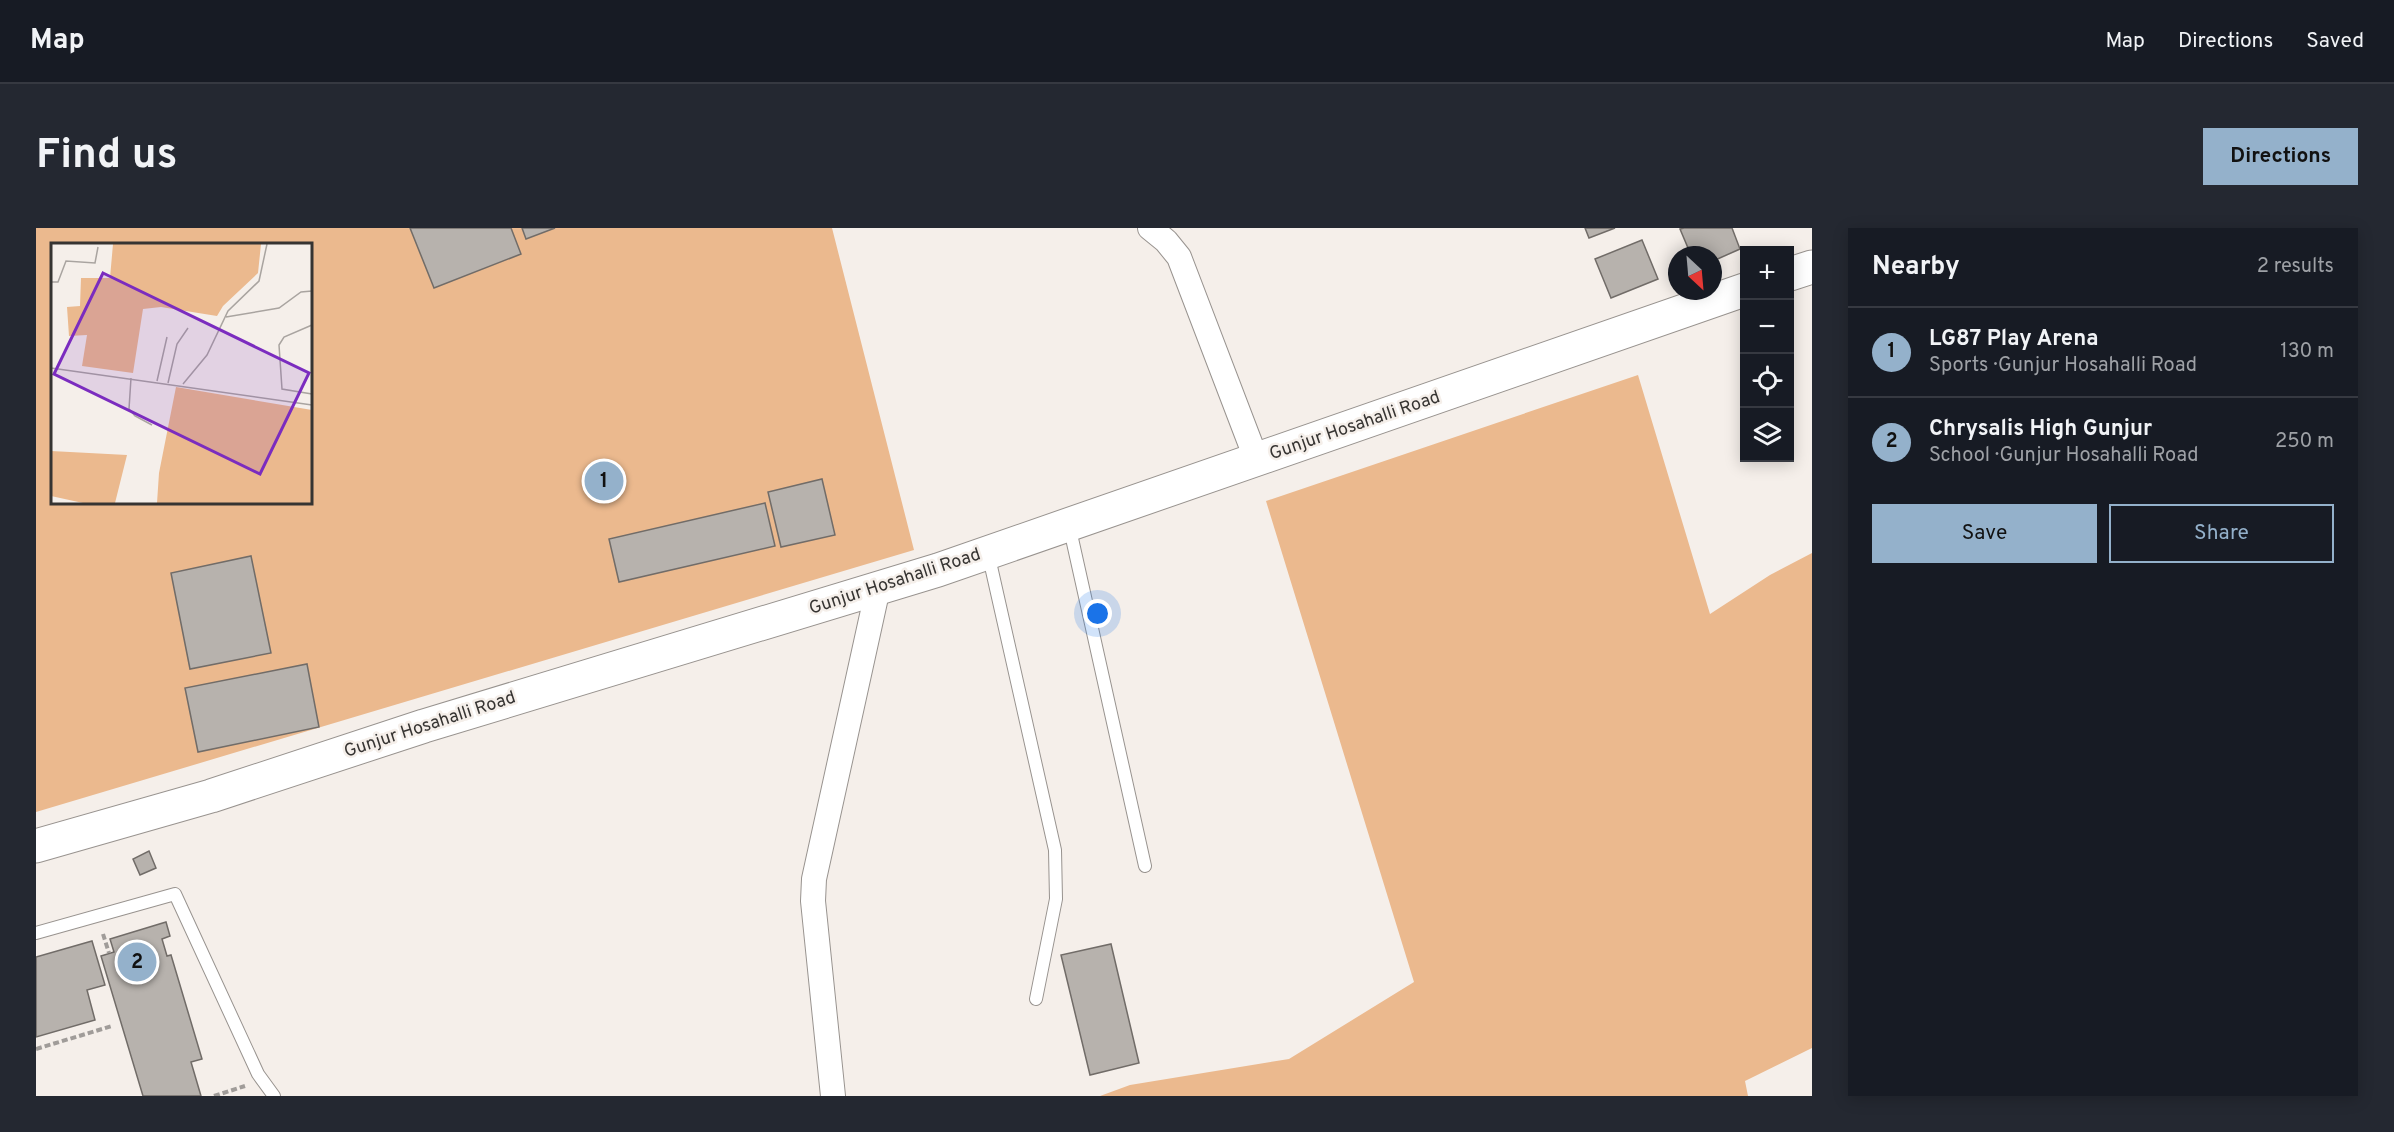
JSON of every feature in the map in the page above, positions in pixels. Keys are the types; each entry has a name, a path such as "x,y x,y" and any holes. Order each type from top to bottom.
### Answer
{"street":[{"path":"1150,228 1166,241 1179,257 1257,461"},
{"path":"1794,273 1812,267"},
{"name":"Gunjur Hosahalli Road","path":"36,846 211,796 424,726 878,588 1257,461 1740,291"},
{"path":"833,1096 813,901 814,879 878,588"}],"lane":[{"path":"1069,524 1145,866"},
{"path":"988,552 1055,850 1056,899 1035,999"},
{"path":"36,933 175,894 263,1081 274,1096"}],"path":[{"path":"36,1049 112,1026"},
{"path":"214,1096 263,1081"}],"shaded area":[{"path":"36,228 832,228 914,550 36,812"},
{"path":"1638,375 1710,614 1770,575 1812,553 1812,1048 1745,1081 1748,1096 1100,1096 1130,1085 1289,1059 1414,982 1266,501"}],"building":[{"path":"410,228 511,228 521,254 434,288"},
{"path":"522,228 555,228 526,239"},
{"path":"1585,228 1615,228 1589,238"},
{"path":"1732,228 1740,249 1722,257 1722,246 1687,246 1680,229"},
{"path":"1642,240 1658,279 1611,298 1595,259"},
{"path":"822,479 835,535 781,547 768,492"},
{"path":"765,503 775,546 619,582 609,539"},
{"path":"251,556 271,653 190,669 171,573"},
{"path":"307,664 319,727 198,752 185,688"},
{"path":"149,851 156,868 140,875 133,859"},
{"path":"166,922 170,936 162,939 167,956 171,955 202,1059 191,1062 201,1096 143,1096 101,956 114,952 110,939"},
{"path":"92,941 105,985 87,990 95,1020 36,1037 36,957"},
{"path":"1111,944 1139,1063 1090,1075 1061,955"}],"place":[{"name":"LG87 Play Arena","path":"604,481"},
{"name":"Chrysalis High Gunjur","path":"137,962"}]}
